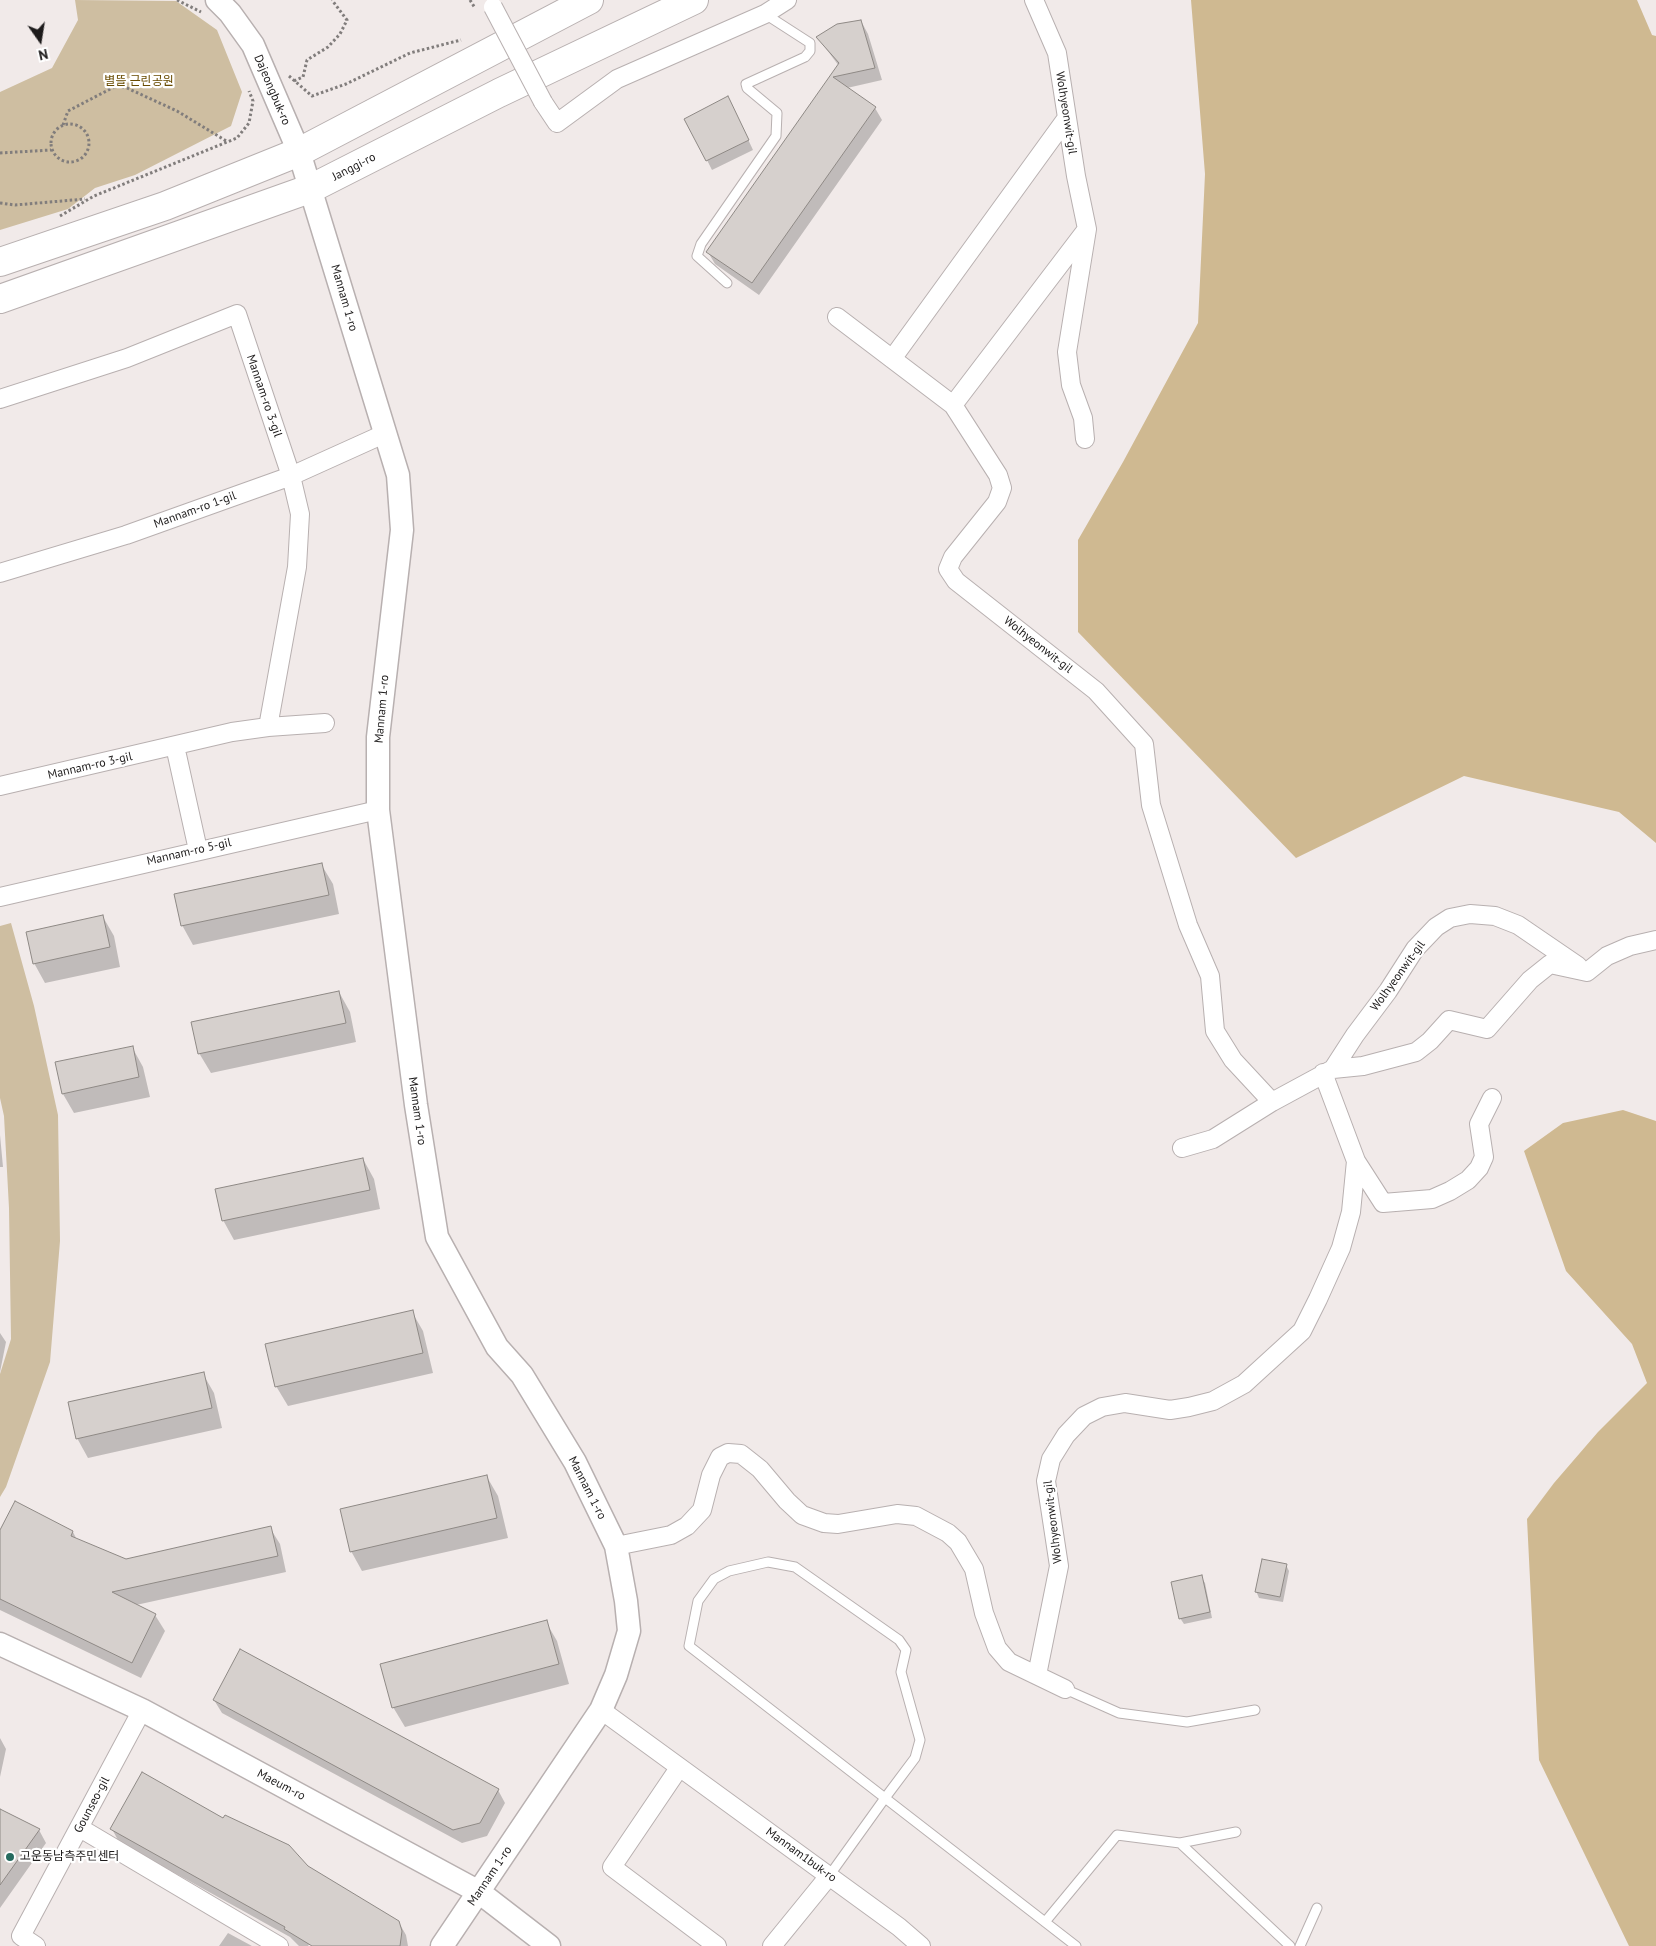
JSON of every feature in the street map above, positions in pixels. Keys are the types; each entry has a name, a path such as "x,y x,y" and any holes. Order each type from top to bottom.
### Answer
{"main road":[{"path":"0,262 165,206 299,152 589,0"},
{"name":"Janggi-ro","path":"0,299 312,188 499,93 694,0"}],"street":[{"path":"492,4 543,102 557,123 617,79 765,14 787,0"},
{"name":"Wolhyeonwit-gil","path":"1034,0 1057,54 1066,118 1087,229 1067,352 1071,385 1082,418 1085,439"},
{"name":"Dajeongbuk-ro","path":"212,9 230,13 253,45 299,152 312,188"},
{"path":"892,359 1066,118"},
{"name":"Mannam 1-ro","path":"312,188 384,434 398,475 402,530 378,737 378,810 416,1104 437,1237 497,1347 522,1376 575,1462 616,1546 626,1601 629,1631 616,1675 602,1710 442,1946"},
{"path":"837,317 953,405 1087,229"},
{"name":"Mannam-ro 3-gil","path":"0,399 127,358 237,314 291,476 300,514 301,533 297,567 268,727"},
{"name":"Wolhyeonwit-gil","path":"953,405 998,475 1002,488 997,502 952,557 948,570 956,581 1096,691 1144,744 1151,805 1188,925 1210,976 1214,1031 1233,1060 1272,1102"},
{"name":"Mannam-ro 1-gil","path":"0,573 126,535 291,476 384,434"},
{"name":"Mannam-ro 3-gil","path":"0,786 232,732 268,727 325,723"},
{"path":"175,746 198,850"},
{"name":"Mannam-ro 5-gil","path":"0,897 378,810"},
{"name":"Wolhyeonwit-gil","path":"1182,1148 1213,1140 1272,1102 1328,1071 1388,991 1415,949 1436,927 1450,918 1470,914 1495,916 1518,925 1587,972"},
{"path":"1328,1071 1364,1066 1416,1052 1430,1041 1449,1020 1487,1029 1530,980 1550,964 1587,972 1606,956 1630,946 1656,940"},
{"name":"Wolhyeonwit-gil","path":"1328,1071 1356,1161 1383,1203 1432,1199 1468,1180 1479,1168 1484,1157 1479,1124 1492,1098"},
{"name":"Wolhyeonwit-gil","path":"1037,1675 1058,1566 1046,1481 1051,1458 1066,1435 1084,1416 1102,1407 1125,1403 1170,1410 1213,1400 1244,1384 1275,1358 1302,1331 1341,1248 1351,1212 1356,1161"},
{"path":"616,1546 671,1535 688,1526 702,1510 711,1476 720,1458 728,1453 741,1454 760,1469 787,1501 802,1515 824,1523 838,1524 897,1514 916,1516 948,1533 958,1542 974,1569 984,1613 997,1648 1009,1662 1065,1690"},
{"name":"Maeum-ro","path":"0,1644 142,1710 479,1892 549,1946"},
{"name":"Gounseo-gil","path":"36,1946 21,1936 142,1710"},
{"name":"Mannam1buk-ro","path":"602,1710 829,1876 921,1946"},
{"path":"679,1768 612,1868 717,1946"},
{"path":"80,1828 279,1946"},
{"path":"772,1946 829,1876"}],"lane":[{"path":"727,283 698,256 701,244 776,136 777,114 747,88 746,84 805,57 810,51 810,44 765,14"},
{"path":"829,1876 885,1798 915,1758 920,1740 901,1672 906,1650 899,1640 795,1567 768,1562 729,1570 714,1579 698,1601 689,1646 885,1798 1076,1946"},
{"path":"1065,1690 1119,1713 1187,1722 1255,1710"},
{"path":"1045,1922 1117,1834 1180,1843 1236,1832"},
{"path":"1180,1843 1290,1946"},
{"path":"1300,1946 1316,1908"}],"path":[{"path":"177,0 201,12 212,9"},
{"path":"294,81 303,77 306,60 328,47 340,34 347,20 332,0"},
{"path":"285,67 289,76 312,96 346,84 410,52 462,40 469,36"},
{"path":"51,220 88,199 237,138 249,123 253,101 247,85"},
{"path":"63,125 68,111 116,86 127,88 177,112 228,142"},
{"path":"63,125 75,125 81,128 88,138 87,151 79,160 66,162 55,156 52,150 51,138 58,128 63,125"},
{"path":"0,153 52,150"},
{"path":"0,202 15,205 88,199"}],"green space":[{"name":"별뜰 근린공원","path":"75,0 176,1 217,30 242,92 231,126 135,175 95,188 68,209 0,230 0,92 52,68 78,20"},
{"path":"11,923 34,1006 58,1115 60,1241 50,1362 6,1487 0,1497 0,1374 11,1339 9,1208 4,1116 0,1098 0,926"}],"shaded area":[{"path":"1191,0 1637,0 1652,35 1656,36 1656,843 1619,812 1464,776 1296,858 1078,632 1078,540 1123,462 1198,323 1205,174"},
{"path":"1623,1110 1656,1121 1656,1946 1629,1946 1539,1760 1527,1519 1554,1483 1598,1432 1647,1383 1632,1344 1566,1271 1524,1151 1563,1123"}],"building":[{"path":"861,20 875,68 833,77 876,107 752,283 706,252 839,63 816,37 837,24"},
{"path":"728,96 749,140 706,161 684,119"},
{"path":"322,863 329,895 181,926 174,894"},
{"path":"103,915 110,947 33,964 26,932"},
{"path":"339,991 346,1023 198,1054 191,1022"},
{"path":"133,1046 139,1077 62,1094 55,1062"},
{"path":"363,1158 370,1190 222,1221 215,1189"},
{"path":"413,1310 423,1353 275,1387 265,1344"},
{"path":"204,1372 212,1408 76,1439 68,1402"},
{"path":"487,1475 497,1518 350,1552 340,1509"},
{"path":"15,1501 73,1531 71,1536 126,1559 271,1526 278,1556 112,1592 156,1614 132,1663 0,1599 0,1530"},
{"path":"1262,1559 1287,1564 1280,1597 1255,1592"},
{"path":"1202,1575 1210,1612 1179,1619 1171,1582"},
{"path":"547,1620 559,1664 392,1708 380,1664"},
{"path":"240,1649 499,1789 480,1823 453,1830 213,1700"},
{"path":"142,1772 223,1818 225,1815 289,1845 308,1866 399,1921 402,1931 400,1946 312,1946 284,1929 285,1927 110,1829"},
{"name":"고운동남측주민센터","path":"0,1809 40,1829 0,1885"}],"place":[{"name":"고운동남측주민센터","path":"10,1857"}]}
